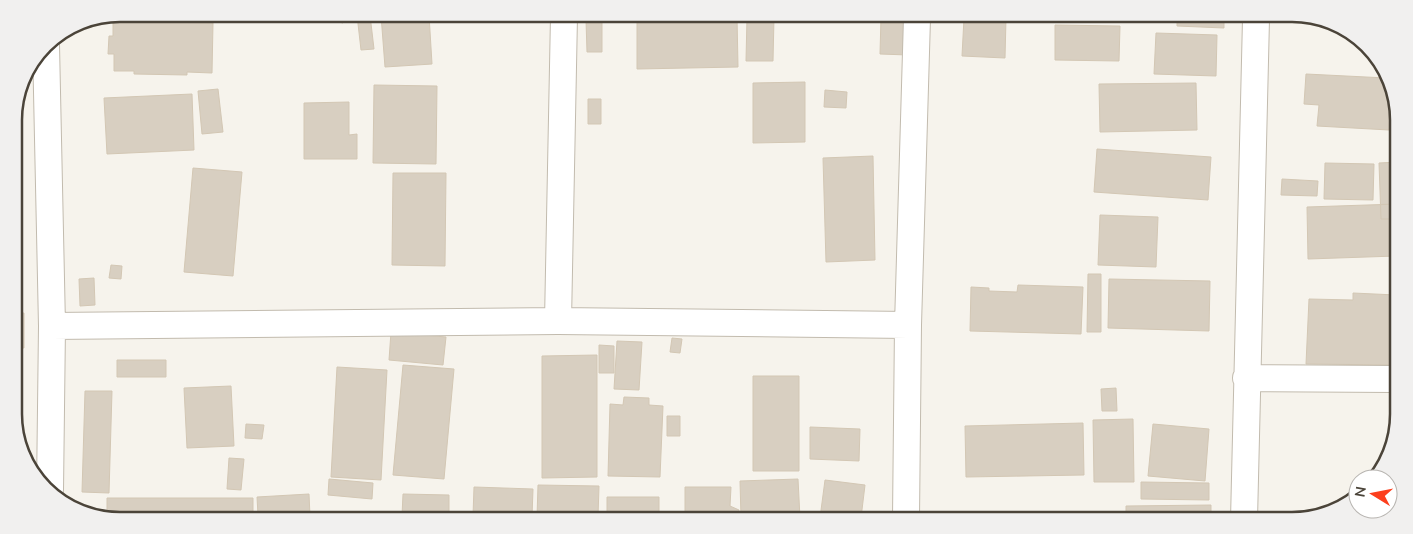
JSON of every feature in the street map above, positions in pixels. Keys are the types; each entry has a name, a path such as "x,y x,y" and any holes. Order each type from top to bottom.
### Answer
{"street":[{"path":"558,321 564,22"},
{"path":"906,511 908,325 917,22"},
{"path":"1244,511 1256,22"},
{"path":"46,57 52,326 50,481"},
{"path":"52,326 558,321 908,325"},
{"path":"1246,378 1390,378"}],"building":[{"path":"358,22 371,22 374,49 361,50"},
{"path":"382,22 429,22 432,64 385,67"},
{"path":"586,22 602,22 602,52 587,52"},
{"path":"637,22 737,22 738,67 637,69"},
{"path":"747,22 774,22 773,61 746,61"},
{"path":"881,22 908,22 908,55 880,54"},
{"path":"964,22 1006,22 1005,58 962,56"},
{"path":"1177,22 1224,22 1224,28 1177,26"},
{"path":"113,23 213,23 212,73 187,72 187,75 134,74 134,71 114,71 114,54 108,54 109,36 113,36"},
{"path":"1055,25 1120,26 1119,61 1055,60"},
{"path":"1156,33 1217,35 1216,76 1154,74"},
{"path":"1306,74 1380,78 1390,108 1389,130 1317,126 1319,105 1304,104"},
{"path":"805,82 805,142 753,143 753,83"},
{"path":"1196,83 1197,130 1100,132 1099,84"},
{"path":"374,85 437,86 436,164 373,163"},
{"path":"218,89 223,132 202,134 198,91"},
{"path":"825,90 847,92 846,108 824,107"},
{"path":"192,94 194,150 107,154 104,98"},
{"path":"588,99 601,99 601,124 588,124"},
{"path":"349,102 349,135 357,134 357,159 304,159 304,103"},
{"path":"1097,149 1211,157 1208,200 1094,192"},
{"path":"873,156 875,260 826,262 823,158"},
{"path":"1390,162 1390,219 1381,219 1379,163"},
{"path":"1325,163 1374,164 1373,200 1324,199"},
{"path":"193,168 242,172 233,276 184,272"},
{"path":"393,173 446,173 445,266 392,265"},
{"path":"1282,179 1318,181 1317,196 1281,195"},
{"path":"1390,204 1390,256 1308,259 1307,207"},
{"path":"1100,215 1158,217 1156,267 1098,265"},
{"path":"111,265 122,266 121,279 109,278"},
{"path":"1088,274 1101,274 1101,332 1087,332"},
{"path":"94,278 95,305 80,306 79,279"},
{"path":"1109,279 1210,281 1209,331 1108,328"},
{"path":"1018,285 1083,287 1081,334 970,331 971,287 989,288 989,291 1017,292"},
{"path":"1353,293 1390,295 1390,365 1306,364 1309,299 1353,300"},
{"path":"22,313 24,313 24,348 22,348"},
{"path":"391,332 446,337 443,365 389,360"},
{"path":"672,338 682,339 680,353 670,352"},
{"path":"617,341 642,342 639,390 614,389"},
{"path":"599,345 614,346 614,373 599,373"},
{"path":"597,355 597,477 542,478 542,356"},
{"path":"117,360 166,360 166,377 117,377"},
{"path":"403,365 454,369 444,479 393,475"},
{"path":"337,367 387,370 381,480 331,477"},
{"path":"753,376 799,376 799,471 753,471"},
{"path":"231,386 234,446 187,448 184,388"},
{"path":"1116,388 1117,411 1102,411 1101,389"},
{"path":"85,391 112,391 109,493 82,492"},
{"path":"624,397 649,398 649,405 663,406 660,477 608,476 610,404 623,405"},
{"path":"667,416 680,416 680,436 667,436"},
{"path":"1133,419 1134,482 1094,482 1093,420"},
{"path":"1083,423 1084,475 966,477 965,426"},
{"path":"246,424 264,425 262,439 245,438"},
{"path":"1153,424 1209,429 1205,481 1148,476"},
{"path":"810,427 860,429 859,461 810,459"},
{"path":"229,458 244,459 241,490 227,489"},
{"path":"329,479 373,483 372,499 328,495"},
{"path":"798,479 800,511 741,511 740,481"},
{"path":"825,480 865,485 862,511 821,511"},
{"path":"1141,482 1209,483 1209,500 1141,499"},
{"path":"538,485 599,486 598,512 537,512"},
{"path":"474,487 533,489 532,512 473,512"},
{"path":"685,487 731,487 730,506 739,510 739,511 685,512"},
{"path":"309,494 310,512 258,512 257,497"},
{"path":"403,494 449,495 449,512 402,512"},
{"path":"607,497 659,497 659,512 607,512"},
{"path":"107,498 253,498 253,512 107,511"},
{"path":"1211,505 1211,511 1126,511 1126,506"}]}
